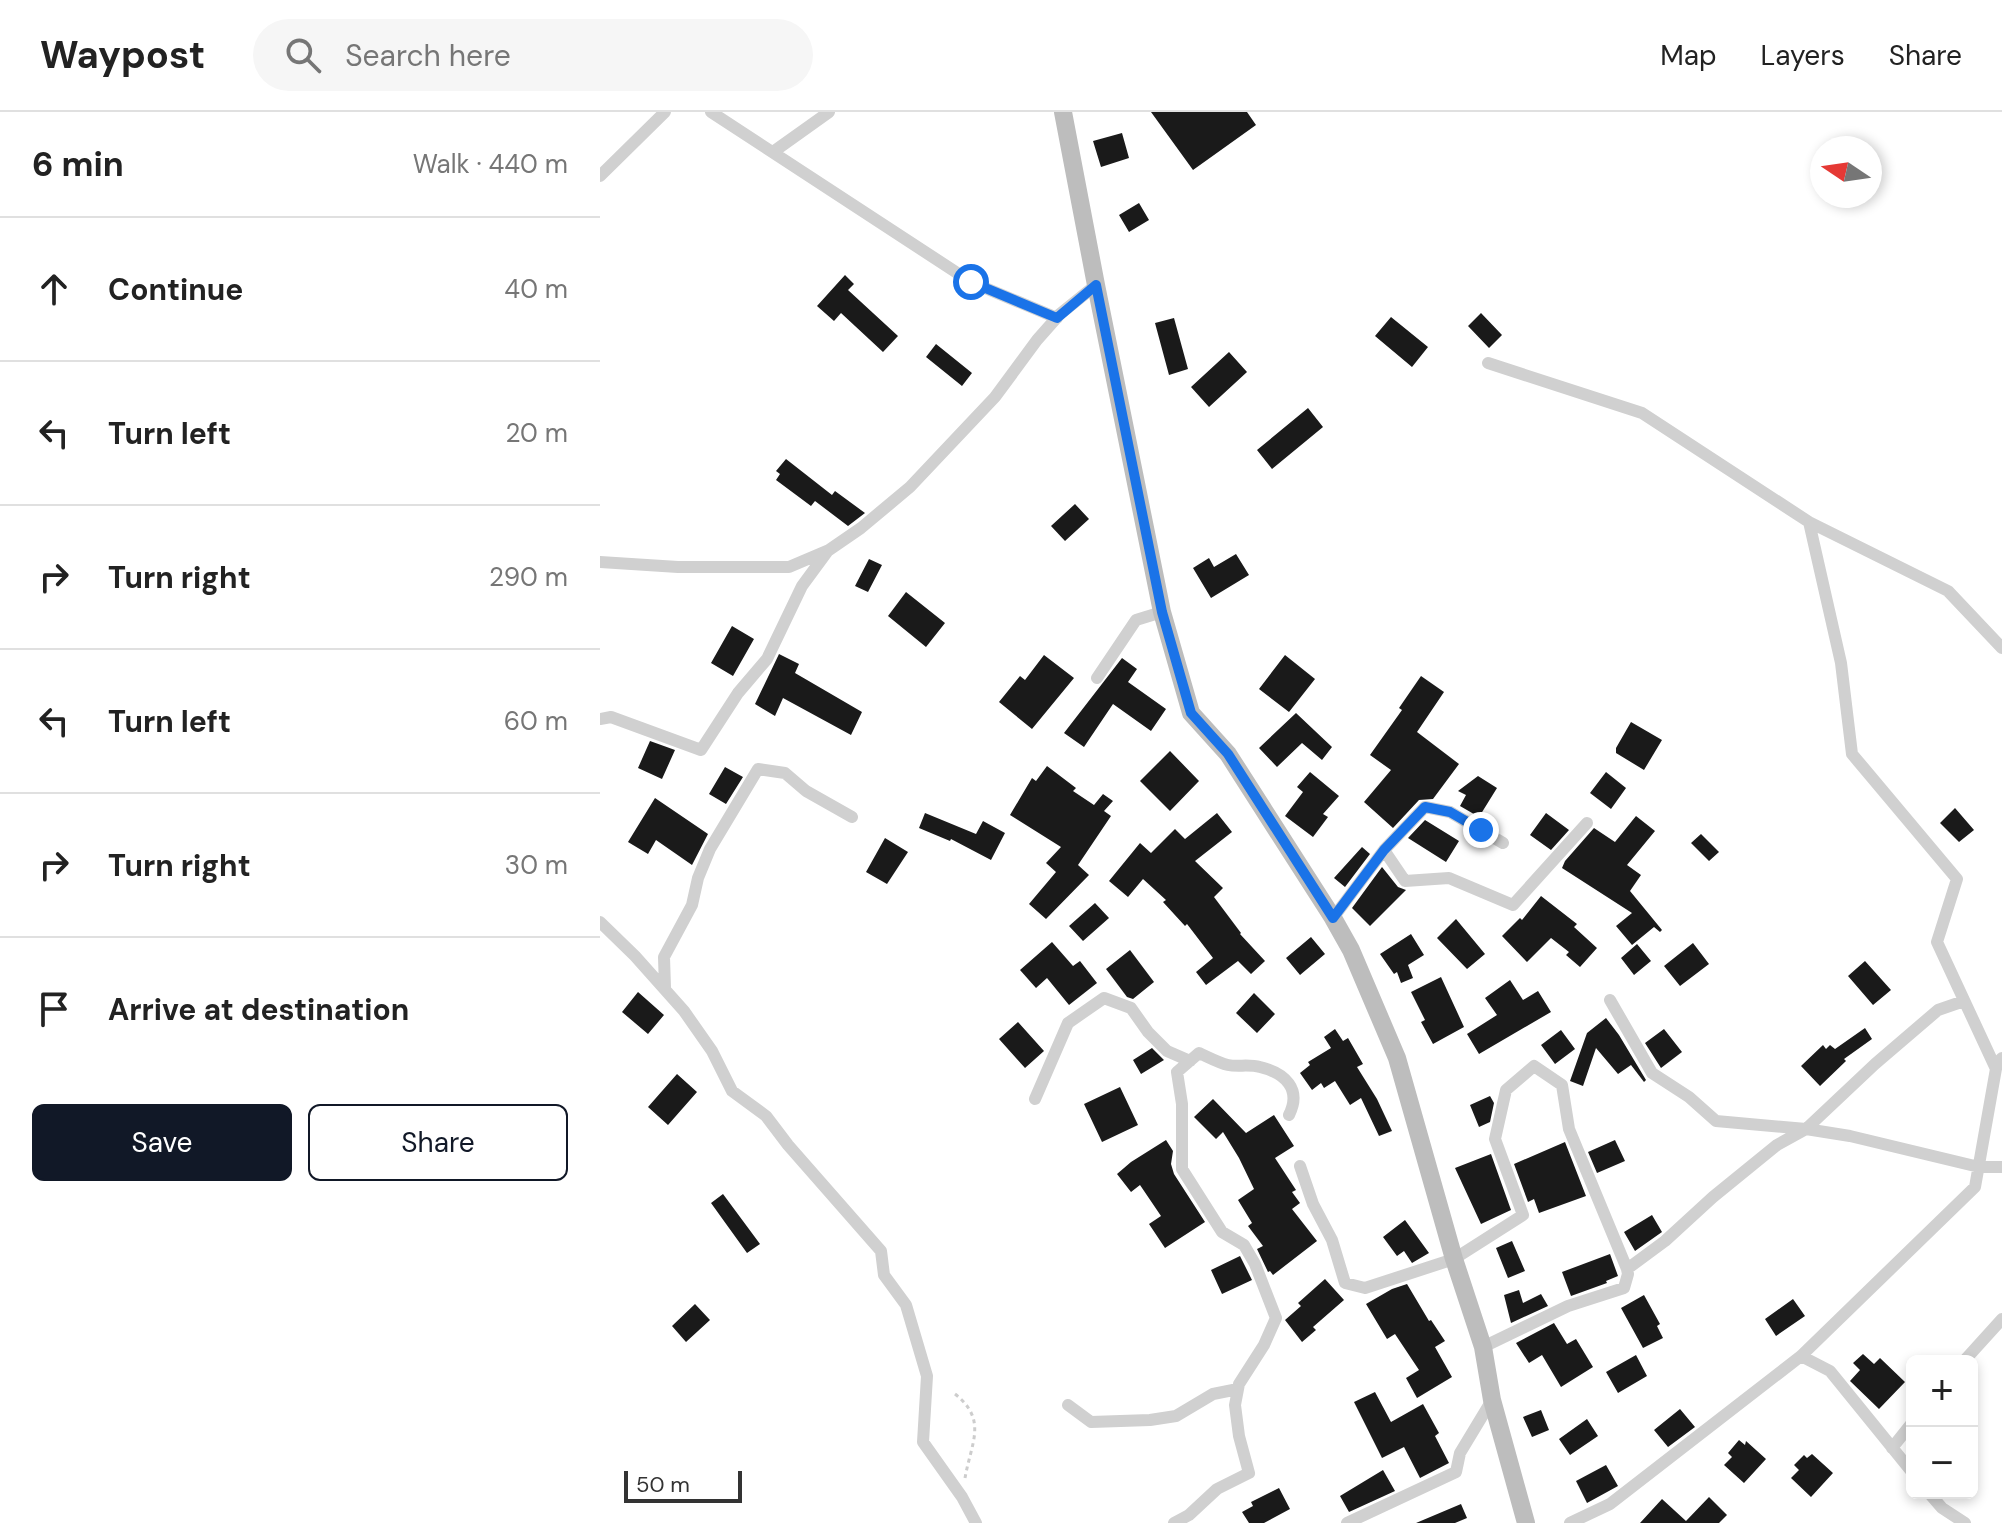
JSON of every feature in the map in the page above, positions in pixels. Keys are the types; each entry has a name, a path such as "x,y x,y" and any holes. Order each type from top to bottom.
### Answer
{"main road":[{"path":"1063,112 1162,612 1191,713 1228,754 1333,918 1351,950 1397,1058 1454,1259 1483,1347 1492,1400 1526,1523"}],"street":[{"path":"600,176 665,112"},
{"path":"711,112 971,282 1057,318"},
{"path":"773,152 829,112"},
{"path":"601,562 678,567 789,567 829,550 910,487 995,397 1057,318 1096,285"},
{"path":"1488,363 1642,413 1809,522 1948,591 2002,648"},
{"path":"1570,1523 1610,1504 1801,1356 1975,1187 1999,1063 1964,1001 1937,942 1957,879 1852,754 1841,663 1809,522"},
{"path":"600,719 611,717 701,750 738,693 767,659 802,586 829,550"},
{"path":"1097,678 1136,620 1162,612"},
{"path":"665,988 664,957 692,905 698,878 710,849 758,769 785,773 806,791 852,817"},
{"path":"1333,918 1384,850 1425,807 1450,812 1503,843"},
{"path":"1384,850 1405,881 1449,878 1513,905 1587,823"},
{"path":"600,922 665,988 712,1051 732,1091 766,1116 881,1251 884,1275 906,1305 927,1376 923,1442 962,1497 976,1523"},
{"path":"1035,1099 1068,1023 1104,998 1131,1008 1167,1051 1190,1061"},
{"path":"1610,1000 1652,1073 1689,1097 1716,1121 1850,1136 1979,1167 2002,1167"},
{"path":"1627,1269 1665,1241 1777,1145 1806,1129 1938,1010 1964,1001"},
{"path":"1174,1523 1189,1515 1217,1489 1249,1473 1235,1405 1239,1384 1264,1345 1276,1318 1255,1264 1244,1245 1222,1232 1182,1169 1182,1104 1177,1072 1199,1053 1228,1065 1257,1066 1279,1073 1293,1088 1294,1104 1289,1115"},
{"path":"1300,1166 1313,1204 1332,1240 1345,1283 1365,1288 1454,1259 1523,1215 1495,1139 1506,1090 1534,1066 1562,1085 1569,1129 1627,1269 1624,1288 1568,1306 1483,1347"},
{"path":"1969,1355 2002,1319"},
{"path":"1801,1356 1830,1371 1906,1465"},
{"path":"1068,1405 1091,1422 1150,1420 1176,1416 1213,1394 1238,1389"},
{"path":"1347,1523 1456,1472 1460,1453 1492,1400"},
{"path":"1892,1448 1909,1427"},
{"path":"1934,1499 1965,1523"}],"path":[{"path":"955,1394 967,1403 977,1427 962,1497"}],"building":[{"path":"1151,112 1247,112 1256,125 1193,170"},
{"path":"1122,133 1129,158 1101,167 1093,141"},
{"path":"1139,203 1149,220 1129,232 1119,215"},
{"path":"845,275 854,284 848,290 898,336 883,352 841,313 834,321 817,306"},
{"path":"1481,313 1502,335 1489,348 1468,326"},
{"path":"1391,317 1428,347 1412,367 1375,336"},
{"path":"1174,318 1188,369 1169,375 1155,323"},
{"path":"936,344 972,373 962,386 926,357"},
{"path":"1229,352 1247,372 1209,407 1191,387"},
{"path":"1308,408 1323,427 1272,469 1257,450"},
{"path":"786,459 832,495 835,491 865,513 848,526 815,501 811,506 776,480 780,474 776,471"},
{"path":"1075,504 1089,519 1065,541 1051,526"},
{"path":"1236,554 1249,575 1211,598 1193,568 1209,558 1214,567"},
{"path":"869,559 882,565 868,592 855,586"},
{"path":"906,592 945,623 926,647 888,616"},
{"path":"732,626 754,639 733,676 711,663"},
{"path":"779,654 799,664 795,673 862,712 851,735 783,698 775,716 755,704"},
{"path":"1044,655 1074,678 1032,729 999,702 1020,676 1025,680"},
{"path":"1285,655 1315,679 1289,712 1259,689"},
{"path":"1122,658 1137,669 1128,682 1166,709 1151,731 1113,704 1084,747 1064,733"},
{"path":"1421,676 1444,692 1417,732 1459,764 1433,799 1419,800 1393,828 1364,802 1391,770 1370,755 1402,710 1399,708"},
{"path":"1296,713 1332,747 1322,760 1302,743 1277,767 1259,748"},
{"path":"1631,722 1662,740 1644,770 1616,753"},
{"path":"650,741 675,750 662,779 638,768"},
{"path":"1170,751 1199,781 1170,811 1140,781"},
{"path":"1047,766 1076,788 1073,791 1094,805 1103,794 1113,801 1104,811 1111,816 1078,865 1089,875 1046,919 1029,904 1056,872 1046,863 1061,847 1010,815 1032,778 1036,781"},
{"path":"725,767 743,777 726,804 709,794"},
{"path":"1310,772 1339,796 1323,814 1328,817 1313,837 1285,816 1303,792 1297,787"},
{"path":"1606,772 1626,788 1611,809 1590,793"},
{"path":"1478,776 1497,788 1479,817 1460,806 1466,795 1458,791"},
{"path":"655,798 708,834 692,865 656,840 648,854 628,842"},
{"path":"1955,808 1974,830 1959,842 1940,823"},
{"path":"925,813 976,834 983,821 1005,833 991,860 951,839 919,828"},
{"path":"1217,813 1232,832 1195,861 1223,888 1214,897 1240,934 1265,961 1251,974 1238,961 1206,985 1196,972 1213,958 1187,924 1185,926 1163,902 1166,900 1143,879 1128,897 1109,881 1140,843 1151,853 1175,829 1185,839"},
{"path":"1546,813 1569,830 1551,850 1530,835"},
{"path":"1636,816 1655,831 1627,865 1641,875 1630,891 1662,930 1660,932 1654,927 1632,945 1616,926 1632,913 1562,868 1594,828 1615,842"},
{"path":"1425,820 1459,841 1446,862 1408,838"},
{"path":"1701,834 1719,852 1709,861 1691,843"},
{"path":"885,838 908,852 887,884 866,872"},
{"path":"1362,847 1370,854 1345,887 1334,878"},
{"path":"1382,867 1398,887 1406,890 1370,926 1352,908"},
{"path":"1541,896 1577,924 1574,927 1597,948 1580,967 1566,955 1569,952 1551,938 1527,962 1502,936 1520,918 1522,920"},
{"path":"1095,903 1109,918 1083,941 1069,926"},
{"path":"1456,919 1485,954 1467,969 1437,938"},
{"path":"1411,934 1424,955 1408,965 1413,978 1401,983 1397,972 1394,974 1380,954"},
{"path":"1311,937 1325,954 1300,975 1286,958"},
{"path":"1052,942 1073,966 1080,961 1097,983 1069,1005 1047,978 1036,988 1020,970"},
{"path":"1693,943 1709,964 1680,986 1664,966"},
{"path":"1637,944 1651,961 1634,975 1621,958"},
{"path":"1130,950 1154,982 1133,999 1127,997 1106,969"},
{"path":"1865,961 1891,990 1873,1005 1848,976"},
{"path":"1441,977 1464,1027 1433,1044 1421,1022 1425,1020 1411,992"},
{"path":"1510,980 1523,1000 1538,991 1551,1012 1479,1054 1467,1034 1497,1015 1485,998"},
{"path":"638,992 664,1015 648,1034 622,1012"},
{"path":"1254,993 1275,1014 1257,1033 1236,1013"},
{"path":"1606,1018 1646,1080 1644,1082 1631,1065 1618,1074 1596,1048 1583,1086 1570,1081 1587,1033"},
{"path":"1018,1022 1044,1051 1025,1068 999,1039"},
{"path":"1865,1028 1872,1039 1844,1059 1846,1061 1820,1086 1801,1066 1823,1045 1826,1049 1830,1045 1835,1049"},
{"path":"1335,1029 1343,1041 1348,1038 1363,1064 1357,1067 1392,1131 1379,1136 1361,1098 1350,1105 1335,1081 1324,1088 1321,1083 1312,1090 1300,1073 1310,1065 1308,1062 1331,1048 1324,1037"},
{"path":"1664,1029 1682,1052 1661,1068 1645,1043"},
{"path":"1561,1030 1575,1049 1555,1064 1541,1045"},
{"path":"1152,1048 1164,1060 1141,1074 1133,1060"},
{"path":"677,1074 697,1092 668,1125 648,1107"},
{"path":"1120,1087 1138,1125 1102,1142 1084,1104"},
{"path":"1490,1096 1494,1103 1490,1122 1479,1127 1470,1105"},
{"path":"1213,1099 1246,1133 1274,1115 1294,1146 1275,1158 1296,1190 1292,1192 1300,1203 1292,1209 1317,1241 1273,1275 1268,1272 1257,1249 1263,1246 1248,1226 1252,1223 1238,1200 1254,1189 1239,1158 1223,1132 1216,1139 1194,1117"},
{"path":"1166,1140 1173,1151 1171,1164 1174,1174 1205,1222 1165,1248 1149,1224 1161,1216 1140,1185 1131,1192 1117,1174"},
{"path":"1615,1140 1625,1161 1597,1173 1588,1152"},
{"path":"1565,1142 1586,1196 1539,1213 1534,1199 1528,1202 1514,1164"},
{"path":"1491,1154 1511,1210 1481,1224 1455,1168"},
{"path":"723,1194 760,1244 747,1253 711,1203"},
{"path":"1652,1215 1662,1232 1635,1251 1624,1232"},
{"path":"1405,1220 1429,1253 1412,1263 1404,1251 1397,1256 1383,1237"},
{"path":"1512,1241 1525,1271 1508,1278 1496,1248"},
{"path":"1610,1254 1618,1276 1571,1296 1562,1272"},
{"path":"1240,1256 1252,1280 1222,1294 1211,1270"},
{"path":"1325,1279 1344,1300 1313,1327 1316,1330 1302,1342 1285,1320 1301,1306 1298,1303"},
{"path":"1407,1284 1445,1341 1435,1347 1452,1377 1417,1398 1406,1378 1419,1370 1395,1334 1387,1339 1366,1304"},
{"path":"1519,1290 1523,1303 1541,1294 1548,1306 1511,1323 1504,1295"},
{"path":"1644,1295 1660,1324 1657,1326 1663,1338 1643,1348 1621,1308"},
{"path":"1793,1299 1805,1316 1776,1336 1765,1319"},
{"path":"695,1304 710,1320 686,1342 672,1326"},
{"path":"1554,1323 1567,1344 1576,1339 1593,1367 1561,1387 1542,1355 1529,1363 1516,1343"},
{"path":"1863,1354 1874,1364 1880,1358 1905,1382 1879,1409 1850,1381 1860,1370 1853,1363"},
{"path":"1636,1355 1647,1376 1618,1393 1606,1372"},
{"path":"1375,1392 1391,1422 1423,1404 1439,1433 1435,1436 1449,1463 1420,1478 1404,1447 1382,1458 1354,1402"},
{"path":"1680,1409 1695,1427 1668,1447 1654,1430"},
{"path":"1541,1410 1549,1430 1532,1437 1523,1417"},
{"path":"1587,1419 1598,1436 1570,1455 1559,1439"},
{"path":"1739,1440 1745,1445 1746,1441 1766,1459 1744,1483 1724,1465 1732,1457 1728,1453"},
{"path":"1812,1454 1833,1473 1811,1497 1791,1478 1799,1470 1794,1465 1804,1455 1807,1458"},
{"path":"1606,1465 1618,1486 1587,1503 1576,1481"},
{"path":"1383,1470 1395,1491 1349,1512 1340,1496"},
{"path":"1279,1488 1290,1509 1264,1523 1249,1523 1242,1512 1253,1506 1251,1502"},
{"path":"1709,1497 1727,1515 1719,1523 1640,1523 1662,1499 1686,1521"},
{"path":"1461,1504 1467,1518 1455,1523 1416,1523"}],"route":[{"path":"971,282 1057,318 1096,285 1162,612 1191,713 1228,754 1333,918 1384,850 1425,807 1450,812 1481,830"}]}
